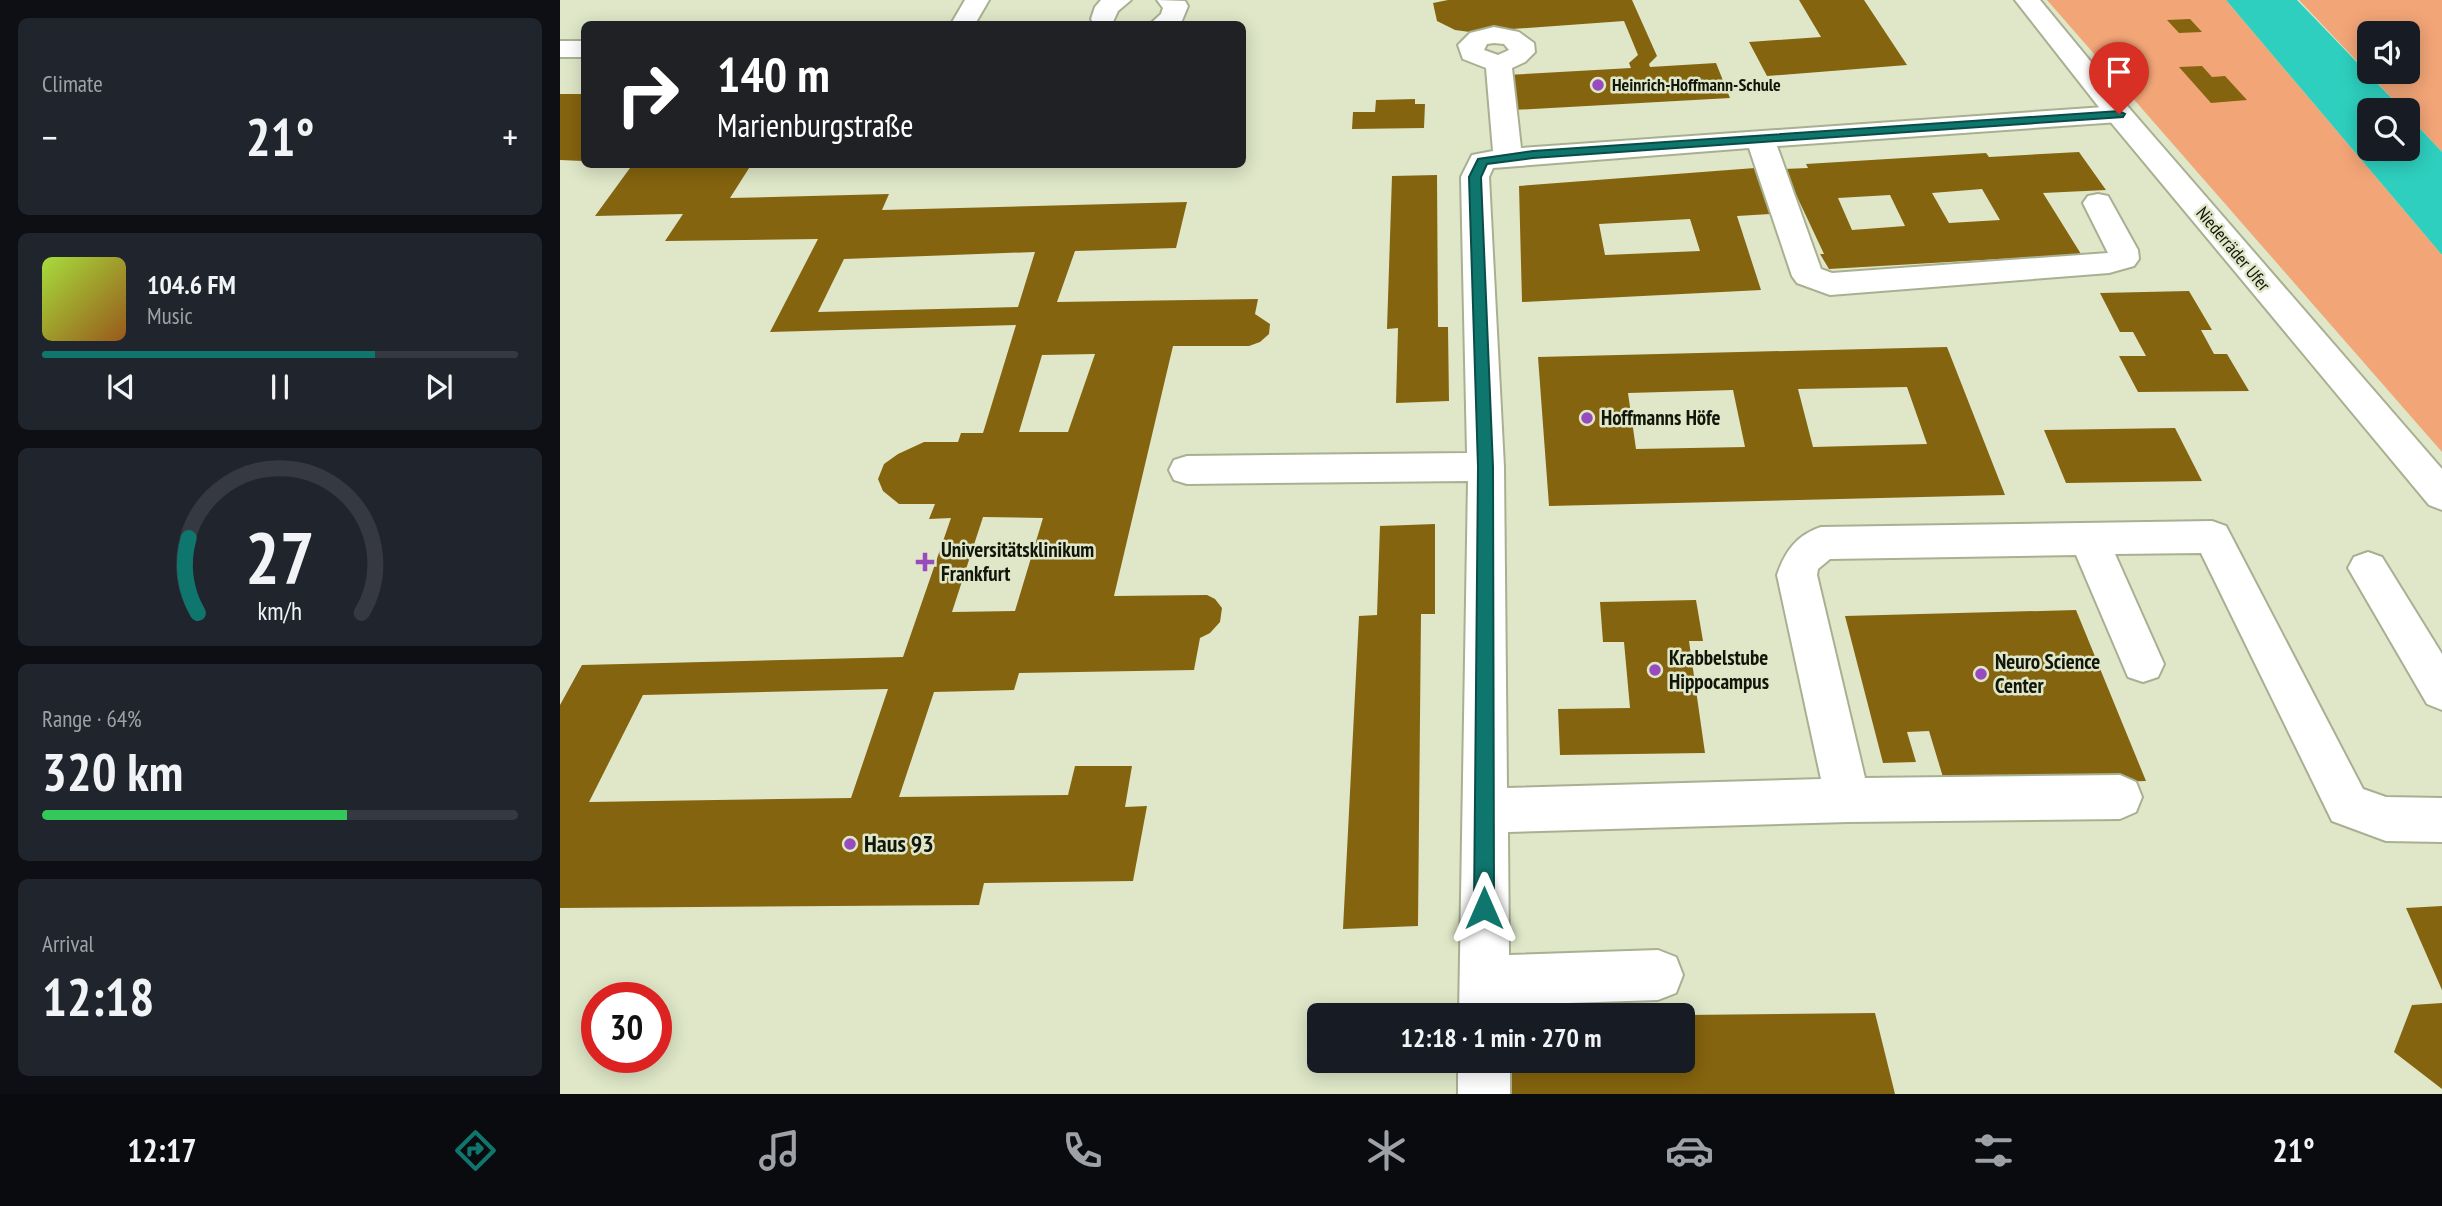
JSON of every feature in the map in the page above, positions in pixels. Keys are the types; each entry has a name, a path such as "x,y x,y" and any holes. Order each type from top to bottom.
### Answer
{"street":[{"path":"965,21 977,0"},
{"path":"1099,21 1107,7 1119,0"},
{"path":"1167,21 1172,18 1176,6 1169,0"},
{"name":"Niederräder Ufer","path":"2027,0 2119,114 2442,495"},
{"path":"560,49 581,49"},
{"path":"1495,159 1499,63"},
{"path":"1658,975 1484,998 1486,467 1475,177 1495,159 2119,114"},
{"path":"1760,139 1808,276 1829,285 2109,263 2123,259 2123,250 2098,203"},
{"path":"1187,470 1486,467"},
{"path":"1848,800 1797,575 1801,561 1821,543 2212,537 2348,806 2386,819 2442,820"},
{"path":"2089,539 2143,664"},
{"path":"2368,568 2442,691"},
{"path":"1485,811 1848,800 2120,797"},
{"path":"1484,1073 1484,1094"}],"shaded area":[{"path":"2047,0 2226,0 2357,155 2357,161 2362,161 2442,255 2442,452"},
{"path":"2299,0 2442,0 2442,152 2420,129 2420,98 2392,98 2378,84 2420,84 2420,21 2357,21 2357,61"}],"water":[{"path":"2226,0 2297,0 2357,62 2357,84 2378,84 2391,98 2357,98 2357,155"},
{"path":"2420,129 2442,152 2442,255 2362,161 2420,161"}],"building":[{"path":"1448,0 1632,0 1657,56 1649,64 1650,67 1716,63 1730,98 1513,110 1506,75 1631,68 1629,63 1638,55 1624,21 1470,32 1455,30 1437,21 1433,3"},
{"path":"1799,0 1864,0 1907,65 1767,76 1749,42 1821,37"},
{"path":"2190,19 2202,32 2179,33 2167,20"},
{"path":"2202,66 2212,77 2225,76 2247,100 2211,103 2179,67"},
{"path":"560,94 581,94 581,161 560,160"},
{"path":"1415,99 1415,104 1425,104 1424,128 1352,129 1353,112 1375,112 1376,100"},
{"path":"2079,152 2106,190 2043,193 2081,254 1829,269 1784,169 1808,168 1806,164 1986,153 1989,157","holes":["1982,189 2000,220 1949,223 1932,193","1890,195 1905,226 1852,230 1838,198"]},
{"path":"630,168 749,168 730,198 889,194 882,210 1187,202 1176,248 1075,251 1057,302 1258,299 1255,314 1270,324 1269,334 1260,342 1249,346 1173,346 1114,596 1207,595 1215,599 1222,608 1220,622 1210,633 1200,638 1194,670 1019,673 1014,690 934,692 899,797 1068,795 1075,766 1132,766 1125,807 1147,806 1133,881 984,883 979,905 560,908 560,705 582,665 903,657 951,518 929,519 935,504 899,504 883,491 878,479 884,464 924,442 958,442 961,433 983,433 1016,325 770,332 818,239 665,241 683,214 595,216","holes":["1035,252 1018,307 818,312 844,259","1095,354 1068,432 1019,432 1042,355","983,517 1043,518 1015,611 952,612","888,689 851,798 589,802 643,695"]},
{"path":"1755,168 1770,214 1737,216 1761,290 1522,302 1519,186","holes":["1690,219 1700,251 1605,255 1599,224"]},
{"path":"1437,175 1438,327 1448,327 1449,401 1396,403 1398,328 1387,329 1392,176"},
{"path":"2189,291 2212,330 2201,330 2214,354 2227,354 2249,391 2138,392 2119,356 2146,356 2133,332 2120,332 2100,293"},
{"name":"Hoffmanns Höfe","path":"1947,347 2005,495 1549,506 1538,357","holes":["1907,387 1927,444 1813,447 1798,389","1733,390 1745,447 1636,449 1628,393"]},
{"path":"2175,428 2202,481 2066,483 2044,430"},
{"path":"1435,524 1435,614 1421,614 1418,926 1343,929 1359,616 1377,615 1380,526"},
{"path":"1696,600 1703,641 1689,641 1705,753 1560,755 1558,709 1630,708 1624,642 1603,642 1600,602"},
{"name":"Neuro Science Center","path":"2076,610 2146,781 1946,787 1929,731 1907,732 1916,762 1883,763 1845,616"},
{"path":"2442,906 2442,990 2406,908"},
{"path":"2442,1003 2442,1089 2394,1052 2412,1005"},
{"path":"1875,1013 1895,1094 1504,1094 1503,1073 1695,1073 1695,1015"}],"place":[{"name":"Heinrich-Hoffmann-Schule","path":"1598,85"},
{"name":"Hoffmanns Höfe","path":"1587,418"},
{"name":"Universitätsklinikum Frankfurt","path":"925,562"},
{"name":"Krabbelstube Hippocampus","path":"1655,670"},
{"name":"Neuro Science Center","path":"1981,674"},
{"name":"Haus 93","path":"850,844"}],"route":[{"path":"1484,908 1486,467 1475,177 1482,161 1533,155 2119,114"}]}
